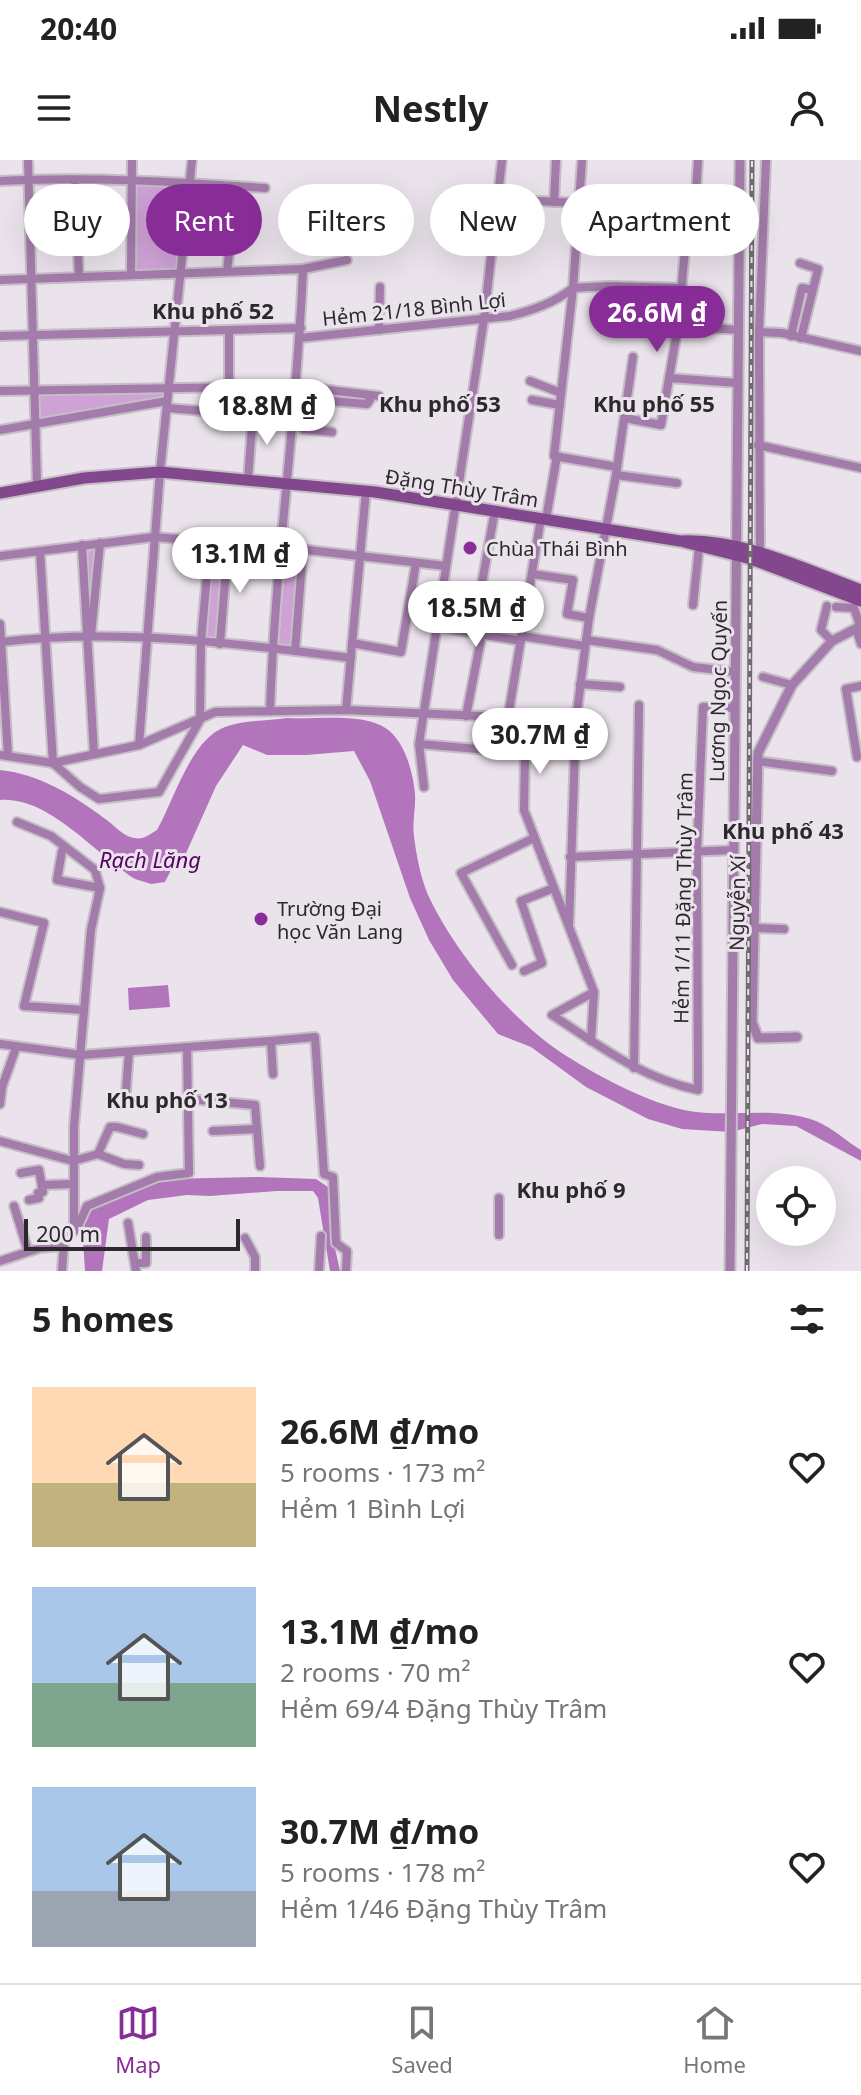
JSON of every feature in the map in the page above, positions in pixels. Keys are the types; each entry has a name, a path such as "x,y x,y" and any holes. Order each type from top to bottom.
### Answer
{"main road":[{"name":"Đặng Thùy Trâm","path":"0,493 37,485 160,472 366,491 680,541 701,540 861,601"},
{"name":"Đặng Thùy Trâm","path":"680,541 699,548 760,553 861,590"}],"street":[{"path":"28,160 37,485"},
{"path":"131,275 132,160"},
{"path":"139,745 154,537 192,160"},
{"path":"500,184 502,160"},
{"path":"554,202 556,160"},
{"path":"580,184 582,160"},
{"path":"625,418 661,425 678,326 690,195 696,193 698,160"},
{"name":"Lương Ngọc Quyến","path":"730,1271 740,160"},
{"path":"760,553 759,332 766,160"},
{"path":"0,181 29,179 205,184"},
{"path":"75,181 79,277"},
{"path":"545,202 561,202"},
{"path":"227,271 229,256"},
{"path":"424,787 419,744 491,256"},
{"path":"575,256 554,456 677,483"},
{"path":"0,280 303,269 347,260"},
{"path":"796,337 818,269 800,263"},
{"path":"270,710 272,650 301,333 303,269"},
{"path":"379,330 380,287"},
{"path":"573,288 681,288"},
{"name":"Hẻm 21/18 Bình Lợi","path":"0,336 379,330 484,319 535,310 561,298 573,288"},
{"path":"678,326 739,330"},
{"path":"229,330 229,385"},
{"path":"759,332 861,351"},
{"path":"569,926 580,684 589,618 617,471 633,357"},
{"path":"669,378 738,383"},
{"path":"530,381 561,393"},
{"path":"0,391 229,385 296,386 374,395 367,404 306,399"},
{"path":"307,387 303,429 332,432"},
{"path":"532,400 560,405"},
{"path":"0,430 167,405 228,413"},
{"path":"248,479 253,413"},
{"path":"758,445 861,468"},
{"path":"508,717 532,574 557,456"},
{"path":"346,710 366,491"},
{"path":"466,716 495,510"},
{"path":"0,556 154,537 282,547 446,566"},
{"path":"40,551 53,763 99,799 161,791 200,719 201,642 210,541"},
{"path":"89,635 100,543"},
{"path":"220,644 228,543"},
{"path":"82,545 94,754"},
{"path":"693,605 699,548"},
{"path":"295,651 303,550"},
{"path":"352,643 401,652 416,563"},
{"path":"532,574 573,580 567,614 589,618"},
{"path":"832,641 821,630 831,606 854,608 861,644"},
{"path":"0,624 4,755 53,763 139,745 215,712 346,710 576,720"},
{"path":"437,627 657,650 693,667 736,672"},
{"name":"Nguyễn Xí","path":"797,1037 758,1038 752,1022 758,753 792,685 832,641 859,627"},
{"path":"1,642 45,636 89,635 201,642 351,658"},
{"path":"763,677 792,685"},
{"path":"580,684 620,687"},
{"path":"857,757 846,689 861,686"},
{"path":"634,1068 639,705"},
{"name":"Hẻm 1/11 Đặng Thùy Trâm","path":"634,1068 669,1084 698,1090 697,852 703,707 735,708"},
{"path":"529,718 524,810 594,992 591,1041"},
{"path":"419,744 525,753"},
{"path":"757,761 832,771"},
{"path":"17,822 51,836 95,870 100,888 91,930 84,1010 73,1161 74,1231"},
{"path":"512,965 461,873 534,838"},
{"path":"570,857 734,850"},
{"path":"62,851 57,880 100,888"},
{"path":"524,971 542,963 521,901 554,888"},
{"path":"0,912 44,923 24,1006 84,1010"},
{"path":"754,928 784,929"},
{"path":"594,992 552,1015 634,1068"},
{"path":"0,1044 81,1055 315,1037 324,1174 333,1177 336,1243 347,1251 346,1271"},
{"path":"271,1041 273,1074"},
{"path":"0,1104 2,1087 16,1048"},
{"path":"62,1271 63,1246 83,1212 94,1202 157,1177 189,1173 187,1048"},
{"path":"126,1091 129,1052"},
{"path":"188,1099 255,1105 260,1166"},
{"path":"98,1154 110,1127 143,1134"},
{"path":"213,1131 257,1129"},
{"path":"0,1141 73,1161 98,1154 124,1164 139,1165"},
{"path":"21,1173 39,1170 43,1192 38,1193 39,1198 29,1200"},
{"path":"42,1185 73,1184"},
{"path":"499,1198 499,1235"},
{"path":"14,1206 28,1251"},
{"path":"128,1223 136,1267 146,1263 146,1237"},
{"path":"319,1271 321,1236"},
{"path":"245,1238 255,1257 255,1271"},
{"path":"0,1261 28,1251 63,1246"}],"shaded area":[{"path":"146,185 146,256 178,256 176,271 139,271 135,268 136,188"},
{"path":"163,392 159,400 43,419 40,416 39,397 43,394"},
{"path":"217,546 224,549 217,638 214,640 207,637 214,550"},
{"path":"91,548 95,552 89,613 86,555"},
{"path":"289,550 298,551 300,555 290,648 281,647 279,643 286,554"},
{"path":"444,594 479,600 472,632 438,626"}],"water":[{"name":"Rạch Lăng","path":"287,718 365,720 387,729 399,742 412,776 415,843 428,895 451,936 480,976 514,1013 549,1044 614,1083 668,1106 701,1112 784,1114 816,1121 861,1150 861,1161 796,1126 762,1124 731,1132 682,1129 648,1119 586,1087 531,1047 498,1034 453,980 429,940 410,898 370,781 354,751 267,755 243,745 216,786 183,860 174,864 165,882 151,884 135,879 120,869 54,817 18,801 0,800 0,770 15,772 70,795 126,835 143,838 157,830 193,757 213,734 239,723"},
{"path":"168,985 170,1007 129,1010 128,988"},
{"path":"165,1179 316,1179 328,1187 340,1271 330,1271 318,1198 313,1191 277,1191 148,1200 109,1219 102,1271 85,1271 82,1225 88,1212 100,1203"}],"railway":[{"path":"747,1271 752,160"}],"place":[{"name":"Chùa Thái Bình","path":"470,548"},
{"name":"Trường Đại học Văn Lang","path":"261,919"}],"district":[{"name":"Khu phố 52","path":"213,310"},
{"name":"Khu phố 53","path":"440,403"},
{"name":"Khu phố 55","path":"654,403"},
{"name":"Khu phố 43","path":"783,830"},
{"name":"Khu phố 13","path":"167,1099"},
{"name":"Khu phố 9","path":"571,1189"}]}
